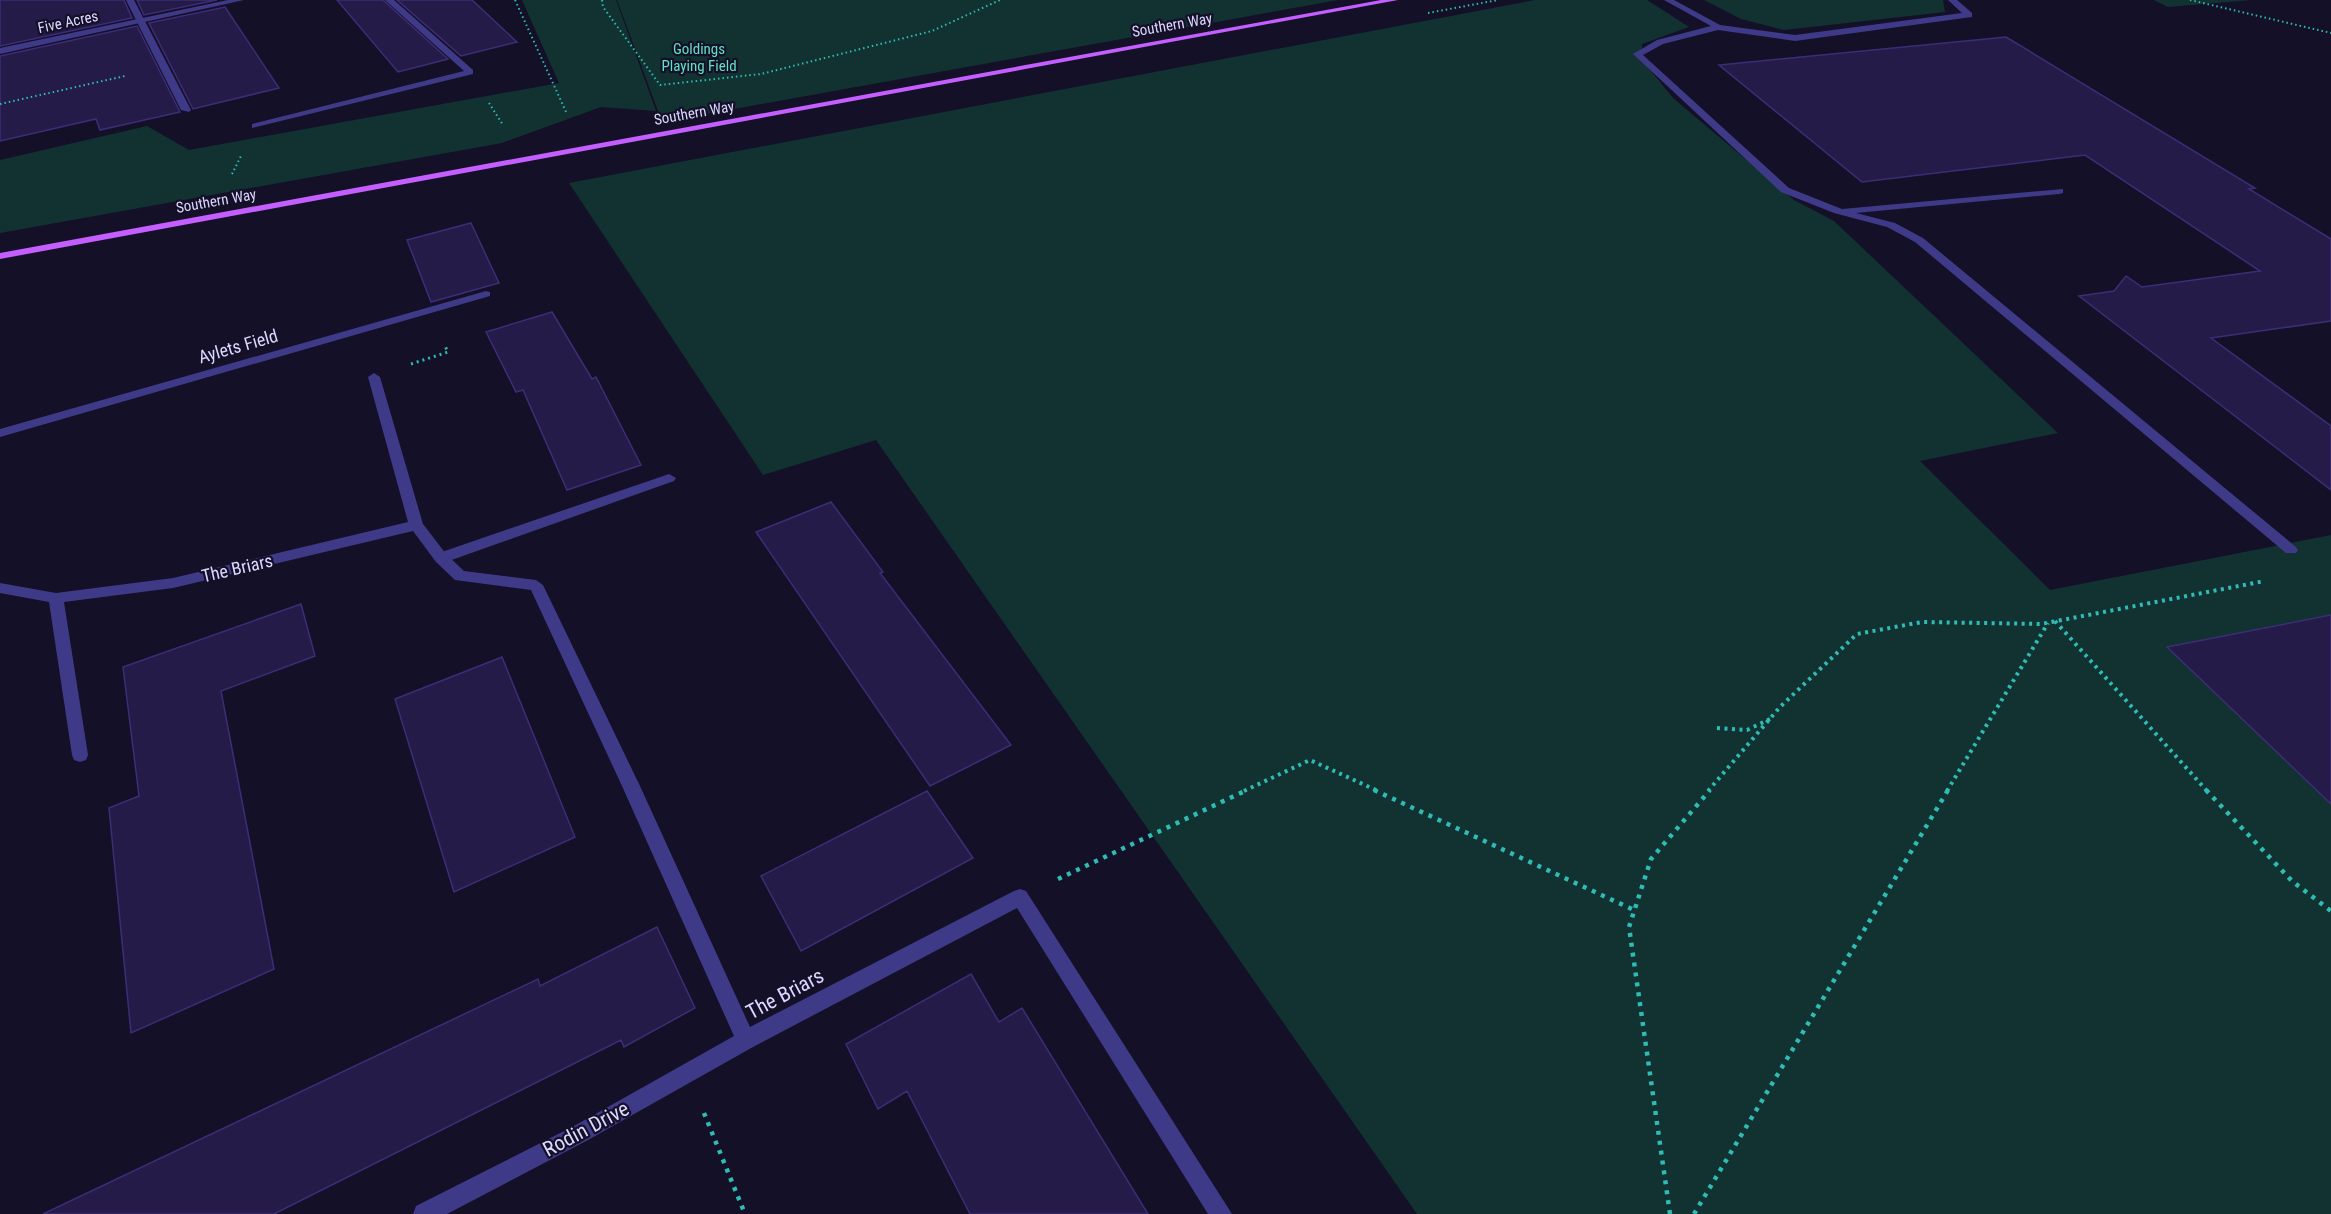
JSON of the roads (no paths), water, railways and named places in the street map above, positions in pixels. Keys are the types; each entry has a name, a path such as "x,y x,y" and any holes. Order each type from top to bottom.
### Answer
{"main road":[{"name":"Southern Way","path":"0,256 1394,0"}],"street":[{"path":"130,0 186,110"},
{"name":"Five Acres","path":"0,51 240,0"},
{"path":"255,126 470,72 389,0"},
{"path":"1668,0 1718,27 1795,38 1969,15 1952,0"},
{"path":"1718,27 1660,42 1637,54 1785,190 1838,211 1891,225 1919,240 2291,550"},
{"path":"1838,211 2059,191"},
{"name":"Aylets Field","path":"0,432 486,294"},
{"name":"The Briars","path":"374,377 416,525 441,558 460,576 536,585 631,786 746,1040 1020,897 1221,1214"},
{"path":"441,558 669,478"},
{"name":"The Briars","path":"0,588 56,598 172,583 416,525"},
{"path":"56,598 80,755"},
{"name":"Rodin Drive","path":"424,1214 581,1133 746,1040"}],"park label":[{"name":"Goldings Playing Field","path":"699,58"}]}
